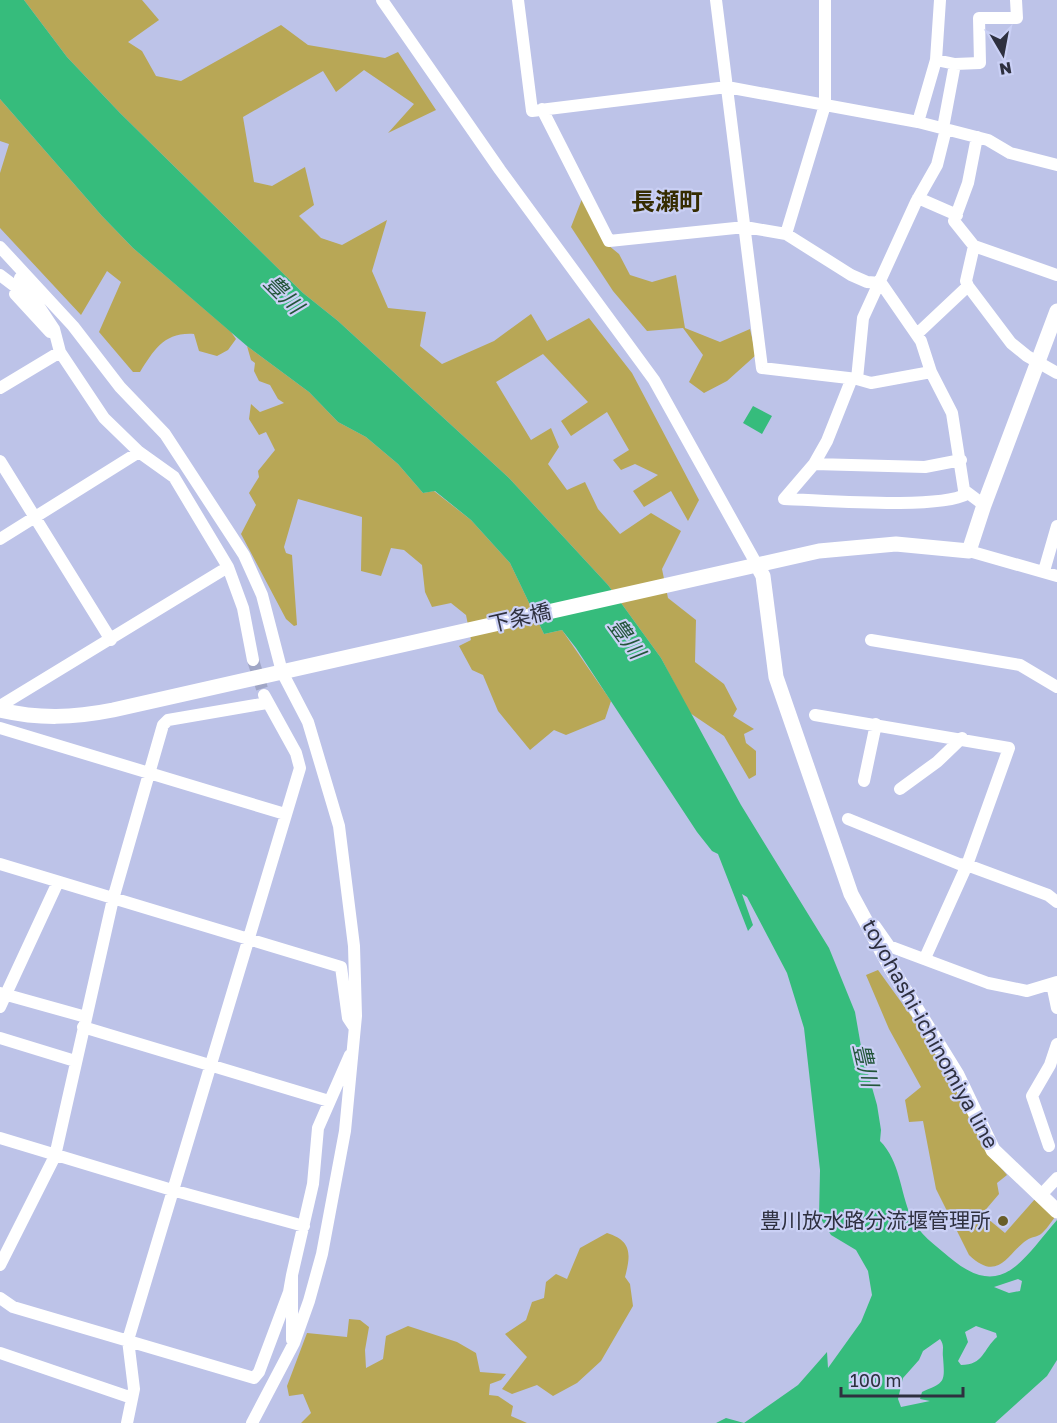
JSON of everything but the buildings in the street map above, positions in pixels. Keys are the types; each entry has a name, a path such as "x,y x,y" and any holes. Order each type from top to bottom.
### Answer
{"main road":[{"path":"757,565 819,551 874,544 927,545 969,551 1057,311"},
{"name":"下条橋","path":"0,708 50,718 76,717 757,565"},
{"name":"toyohashi-ichinomiya line","path":"757,565 763,576 776,677 851,894 891,968 957,1075 993,1150 1057,1210"}],"street":[{"path":"382,0 500,170 654,380 757,565"},
{"path":"518,0 532,111 727,87 918,122 977,137 1010,153 1057,165"},
{"path":"716,0 762,368 854,378 871,383 931,372"},
{"path":"786,234 825,105 825,0"},
{"path":"918,122 936,60 940,0"},
{"path":"936,60 955,64 980,63 979,18 1017,18 1016,0"},
{"path":"955,64 937,165 918,198 863,318 854,378 827,441 814,464 784,499 926,502 960,498 967,494"},
{"path":"542,109 609,241 745,227 786,234 851,275 867,282 881,283 917,334 931,372 952,413 961,460 960,477 967,494 984,505"},
{"path":"977,137 968,183 954,221 974,246 1057,275"},
{"path":"918,198 957,215"},
{"path":"974,246 966,280 968,286 1006,338 1038,363 1057,373"},
{"path":"0,247 73,326 120,387 165,434 244,555 262,595 282,672 308,722 339,826 354,946 356,1016 345,1131 322,1254 309,1301 292,1347 252,1423"},
{"path":"12,260 16,273 40,306 59,347"},
{"path":"0,276 64,323 73,326"},
{"path":"0,276 59,347 104,418 140,452 174,477 228,567 243,608 253,660"},
{"path":"917,334 968,286"},
{"path":"0,388 59,347"},
{"path":"0,539 140,452"},
{"path":"814,464 925,467 961,460"},
{"path":"0,461 111,640"},
{"path":"1044,571 1057,526"},
{"path":"969,551 1057,576"},
{"path":"0,708 228,567"},
{"path":"871,640 1020,665 1057,687"},
{"path":"0,1265 55,1156 113,899 163,725 168,720 266,699 296,753 300,768 128,1340 132,1398 127,1423"},
{"path":"815,715 962,738 1009,748 967,865 925,958"},
{"path":"864,781 876,724"},
{"path":"0,728 285,814"},
{"path":"900,789 937,762 962,738"},
{"path":"848,819 959,864 1048,896 1057,902"},
{"path":"0,864 341,967 348,1018 354,1027"},
{"path":"0,1007 3,994 58,882"},
{"path":"851,894 889,946 988,983 1014,990 1027,991 1055,983 1057,1008"},
{"path":"3,994 211,1066 330,1101"},
{"path":"0,1038 75,1061"},
{"path":"1049,1146 1032,1096 1050,1065 1057,1044"},
{"path":"0,1298 13,1307 254,1378 267,1352 289,1292 313,1184 318,1128 354,1046"},
{"path":"0,1138 172,1190 304,1226"},
{"path":"1040,1196 1057,1178"},
{"path":"292,1275 292,1347"},
{"path":"0,1353 132,1398"}],"shaded area":[{"path":"24,0 142,0 159,20 128,42 142,51 156,76 181,81 281,25 308,45 385,58 398,52 436,110 388,133 414,104 364,70 336,92 323,71 243,117 254,182 272,186 305,167 314,205 299,216 321,238 342,245 387,220 372,271 388,308 426,312 420,346 442,364 494,341 531,314 547,341 589,318 632,373 699,500 688,521 671,491 644,507 633,491 658,475 635,464 621,470 613,460 629,450 607,412 571,436 561,421 588,402 543,354 496,382 531,440 551,428 559,447 548,464 567,490 585,482 598,509 620,534 651,513 681,531 662,569 668,598 696,620 695,662 724,684 737,709 733,716 754,729 744,734 746,743 756,751 756,775 749,779 724,736 690,713 661,658 608,585 509,478 338,321 303,293 120,113 67,57"},
{"path":"0,99 102,216 133,248 231,332 236,339 228,350 217,356 199,351 194,334 175,336 167,339 155,350 140,372 133,372 99,332 121,282 107,271 81,315 0,228 0,173 9,144 0,141"},
{"path":"582,199 608,245 619,254 630,275 652,282 676,275 685,328 720,342 750,329 756,355 727,381 704,393 689,382 703,355 683,328 647,331 613,291 571,227"},
{"path":"247,346 309,392 338,422 366,437 398,464 423,493 434,491 471,520 510,563 544,634 562,630 611,701 605,719 566,735 554,730 530,750 498,711 483,675 472,670 459,646 471,640 466,615 451,603 432,607 425,592 422,565 404,550 391,548 381,576 361,571 362,517 298,499 284,547 286,553 292,555 297,625 294,626 286,619 241,534 256,505 249,493 259,477 258,471 275,450 266,432 259,435 249,419 251,404 260,412 284,403 278,399 270,385 259,381 254,371 255,363 251,360"},
{"path":"878,970 912,1017 938,1046 996,1162 1007,1175 997,1183 999,1194 982,1214 1005,1233 1035,1199 1056,1216 1041,1234 1027,1240 996,1266 988,1267 969,1255 936,1189 923,1121 909,1122 905,1100 921,1087 889,1029 866,975"},
{"path":"607,1233 621,1240 628,1249 625,1277 630,1284 633,1306 601,1361 577,1383 553,1396 537,1385 512,1394 502,1389 527,1357 505,1334 526,1320 532,1302 544,1298 546,1282 556,1274 567,1279 580,1248"},
{"path":"349,1319 360,1320 369,1327 365,1350 366,1368 383,1359 386,1336 408,1326 457,1342 476,1353 480,1372 506,1374 501,1380 490,1384 489,1395 498,1396 513,1406 511,1416 527,1423 301,1423 311,1413 303,1394 289,1396 287,1386 307,1333 347,1337"}],"water":[{"name":"豊川","path":"0,0 24,0 67,57 120,113 303,293 338,321 509,478 608,585 661,658 741,805 829,948 855,1012 862,1052 877,1105 881,1130 880,1141 896,1167 914,1223 933,1244 967,1270 983,1276 997,1276 1010,1270 1021,1261 1057,1220 1057,1360 1047,1376 995,1423 744,1423 798,1385 827,1352 828,1368 861,1322 872,1295 868,1271 856,1250 831,1235 819,1216 820,1170 804,1028 787,973 747,897 742,894 753,925 748,931 718,854 712,851 697,832 562,630 544,634 510,563 471,520 435,491 423,493 398,464 366,437 338,422 309,392 247,346 133,248 102,216 0,99","holes":["1018,1279 1022,1281 1020,1291 1009,1293 994,1287","976,1326 996,1333 997,1337 979,1359 961,1365 958,1361 968,1342 965,1332","940,1339 943,1348 942,1380 922,1392 920,1399 930,1401 901,1407 898,1399 903,1378 919,1360 923,1351"]},
{"path":"753,406 772,416 762,434 743,423"},
{"path":"726,1418 744,1423 716,1423"}],"tunnel":[{"path":"253,660 264,695"}],"place":[{"name":"豊川放水路分流堰管理所","path":"1003,1221"}],"district":[{"name":"長瀬町","path":"667,202"}]}
